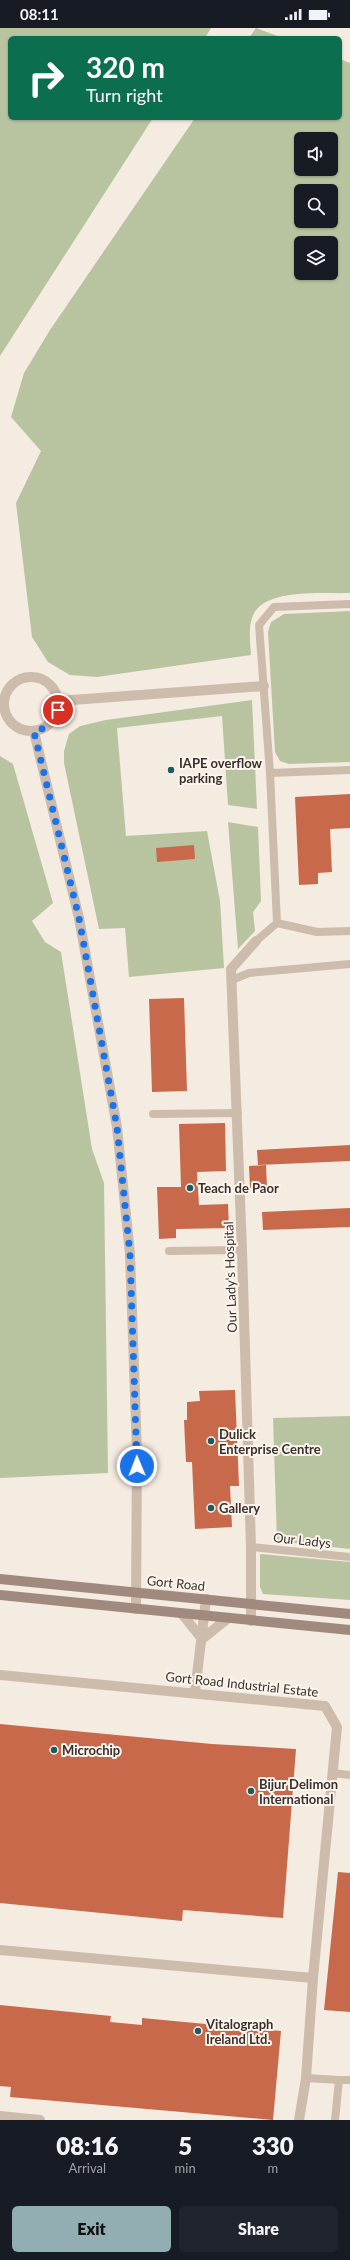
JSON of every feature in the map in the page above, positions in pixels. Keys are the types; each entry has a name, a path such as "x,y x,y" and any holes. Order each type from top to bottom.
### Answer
{"main road":[{"name":"Gort Road","path":"0,1579 350,1614"},
{"path":"0,1596 350,1630"}],"street":[{"path":"26,677 37,677 50,684 58,700 58,710 51,723 43,729 34,732 25,732 16,728 4,713 4,697 10,685 26,677"},
{"path":"58,700 264,686"},
{"path":"34,732 79,918 117,1127 130,1254 137,1452 136,1609"},
{"name":"Our Lady's Hospital","path":"251,1621 251,1547 238,1113 231,969 256,941"},
{"path":"195,1692 206,1599"},
{"path":"182,1614 202,1639"},
{"path":"202,1639 227,1618"},
{"name":"Gort Road Industrial Estate","path":"0,1675 195,1692 326,1706 337,1728 313,1978 306,2078 299,2120"},
{"path":"0,1950 313,1978"},
{"path":"0,2116 40,2120"}],"lane":[{"path":"277,923 270,773 259,625 274,607 350,604"},
{"path":"270,773 350,770"},
{"path":"277,923 317,932 350,931"},
{"path":"256,941 277,923"},
{"path":"232,980 249,973 350,964"},
{"path":"153,1114 238,1113"},
{"path":"169,1251 242,1250"},
{"name":"Our Ladys","path":"251,1547 350,1557"},
{"path":"332,1773 350,1776"},
{"path":"306,2078 350,2080"},
{"path":"335,2120 339,2080"}],"green space":[{"path":"0,28 211,28 206,36 8,36 8,120 152,120 0,356"},
{"path":"256,28 278,36 250,36"},
{"path":"342,60 350,63 350,593 287,595 275,598 265,603 257,609 250,625 251,655 97,677 70,675 48,662 32,637 16,503 41,451 11,417 24,373 50,330 194,120 342,120"},
{"path":"350,611 350,762 289,764 280,761 275,752 268,632 271,622 284,614"},
{"path":"252,700 257,809 228,805 222,716 117,728 126,836 207,831 220,901 224,968 129,977 125,928 99,929 64,763 64,751 69,734 80,726 106,720"},
{"path":"0,756 13,764 53,903 32,921 45,942 61,952 92,1149 104,1183 108,1473 0,1478"},
{"path":"228,822 258,827 261,901 253,912 255,931 238,949"},
{"path":"350,1416 350,1549 277,1541 273,1418"},
{"path":"260,1554 350,1562 350,1600 263,1594 260,1587"}],"building":[{"path":"350,794 350,828 330,829 332,872 318,873 318,884 299,885 295,797"},
{"path":"194,845 195,859 157,862 156,848"},
{"path":"184,998 187,1091 152,1092 149,999"},
{"name":"Teach de Paor","path":"225,1123 226,1171 197,1172 199,1205 228,1204 229,1228 176,1229 176,1238 159,1239 157,1187 181,1187 179,1124"},
{"path":"350,1145 350,1161 258,1165 257,1150"},
{"path":"266,1165 267,1187 250,1188 249,1166"},
{"path":"350,1208 350,1227 263,1230 262,1212"},
{"name":"Dulick Enterprise Centre","path":"235,1390 239,1486 230,1486 232,1527 195,1529 192,1462 186,1462 184,1420 187,1420 187,1402 200,1401 199,1391"},
{"path":"0,1724 212,1744 296,1749 283,1918 183,1910 182,1921 0,1903"},
{"path":"338,1872 350,1873 350,2012 324,2010"},
{"path":"0,2005 111,2016 110,2022 142,2025 142,2018 281,2031 273,2120 10,2097 11,2087 0,2086"}],"place":[{"name":"IAPE overflow parking","path":"171,770"},
{"name":"Teach de Paor","path":"190,1188"},
{"name":"Dulick Enterprise Centre","path":"211,1441"},
{"name":"Gallery","path":"211,1508"},
{"name":"Microchip","path":"54,1750"},
{"name":"Bijur Delimon International","path":"251,1791"},
{"name":"Vitalograph Ireland Ltd.","path":"198,2031"}],"route":[{"path":"58,710 51,723 43,729 34,732 79,918 117,1127 130,1254 137,1466"}]}
